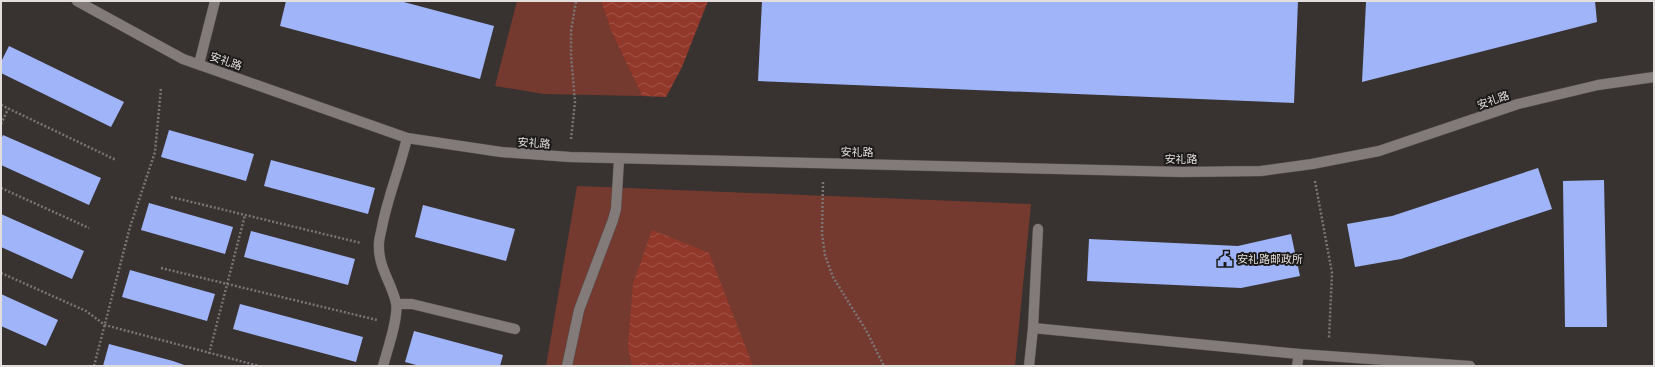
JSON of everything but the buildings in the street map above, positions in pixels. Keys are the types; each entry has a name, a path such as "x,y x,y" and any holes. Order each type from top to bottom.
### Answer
{"street":[{"name":"安礼路","path":"77,1 183,59 408,138 501,152 620,160 1182,172 1261,170 1312,164 1379,152 1518,104 1598,86 1654,77"},
{"path":"199,64 215,1"},
{"path":"383,366 394,324 397,304 391,286 383,270 378,247 386,209 394,180 402,162 408,138"},
{"path":"567,366 578,310 616,209 620,160"},
{"path":"1029,366 1033,328 1038,229"},
{"path":"397,304 412,304 515,329"},
{"path":"1033,328 1299,354 1470,366"},
{"path":"1298,366 1299,354"}],"path":[{"path":"570,157 575,102 571,54 571,31 576,1"},
{"path":"94,366 130,227 155,152 158,133 161,88"},
{"path":"1,105 116,160"},
{"path":"1,124 8,109"},
{"path":"823,164 822,234 825,255 833,277 867,332 884,366"},
{"path":"1312,164 1332,272 1328,356"},
{"path":"1,188 90,228"},
{"path":"171,196 378,247"},
{"path":"209,354 245,214"},
{"path":"161,268 394,324"},
{"path":"1,274 86,311 105,325 209,354 259,366"}],"shaded area":[{"path":"517,1 601,1 611,31 642,96 544,94 495,86"},
{"path":"577,186 1031,204 1015,366 546,366"}],"water":[{"path":"601,1 708,1 682,67 666,97 642,96 611,31"},
{"path":"652,230 709,253 753,366 632,366 628,347 633,284"}],"place":[{"name":"安礼路邮政所","path":"1225,259"}]}
